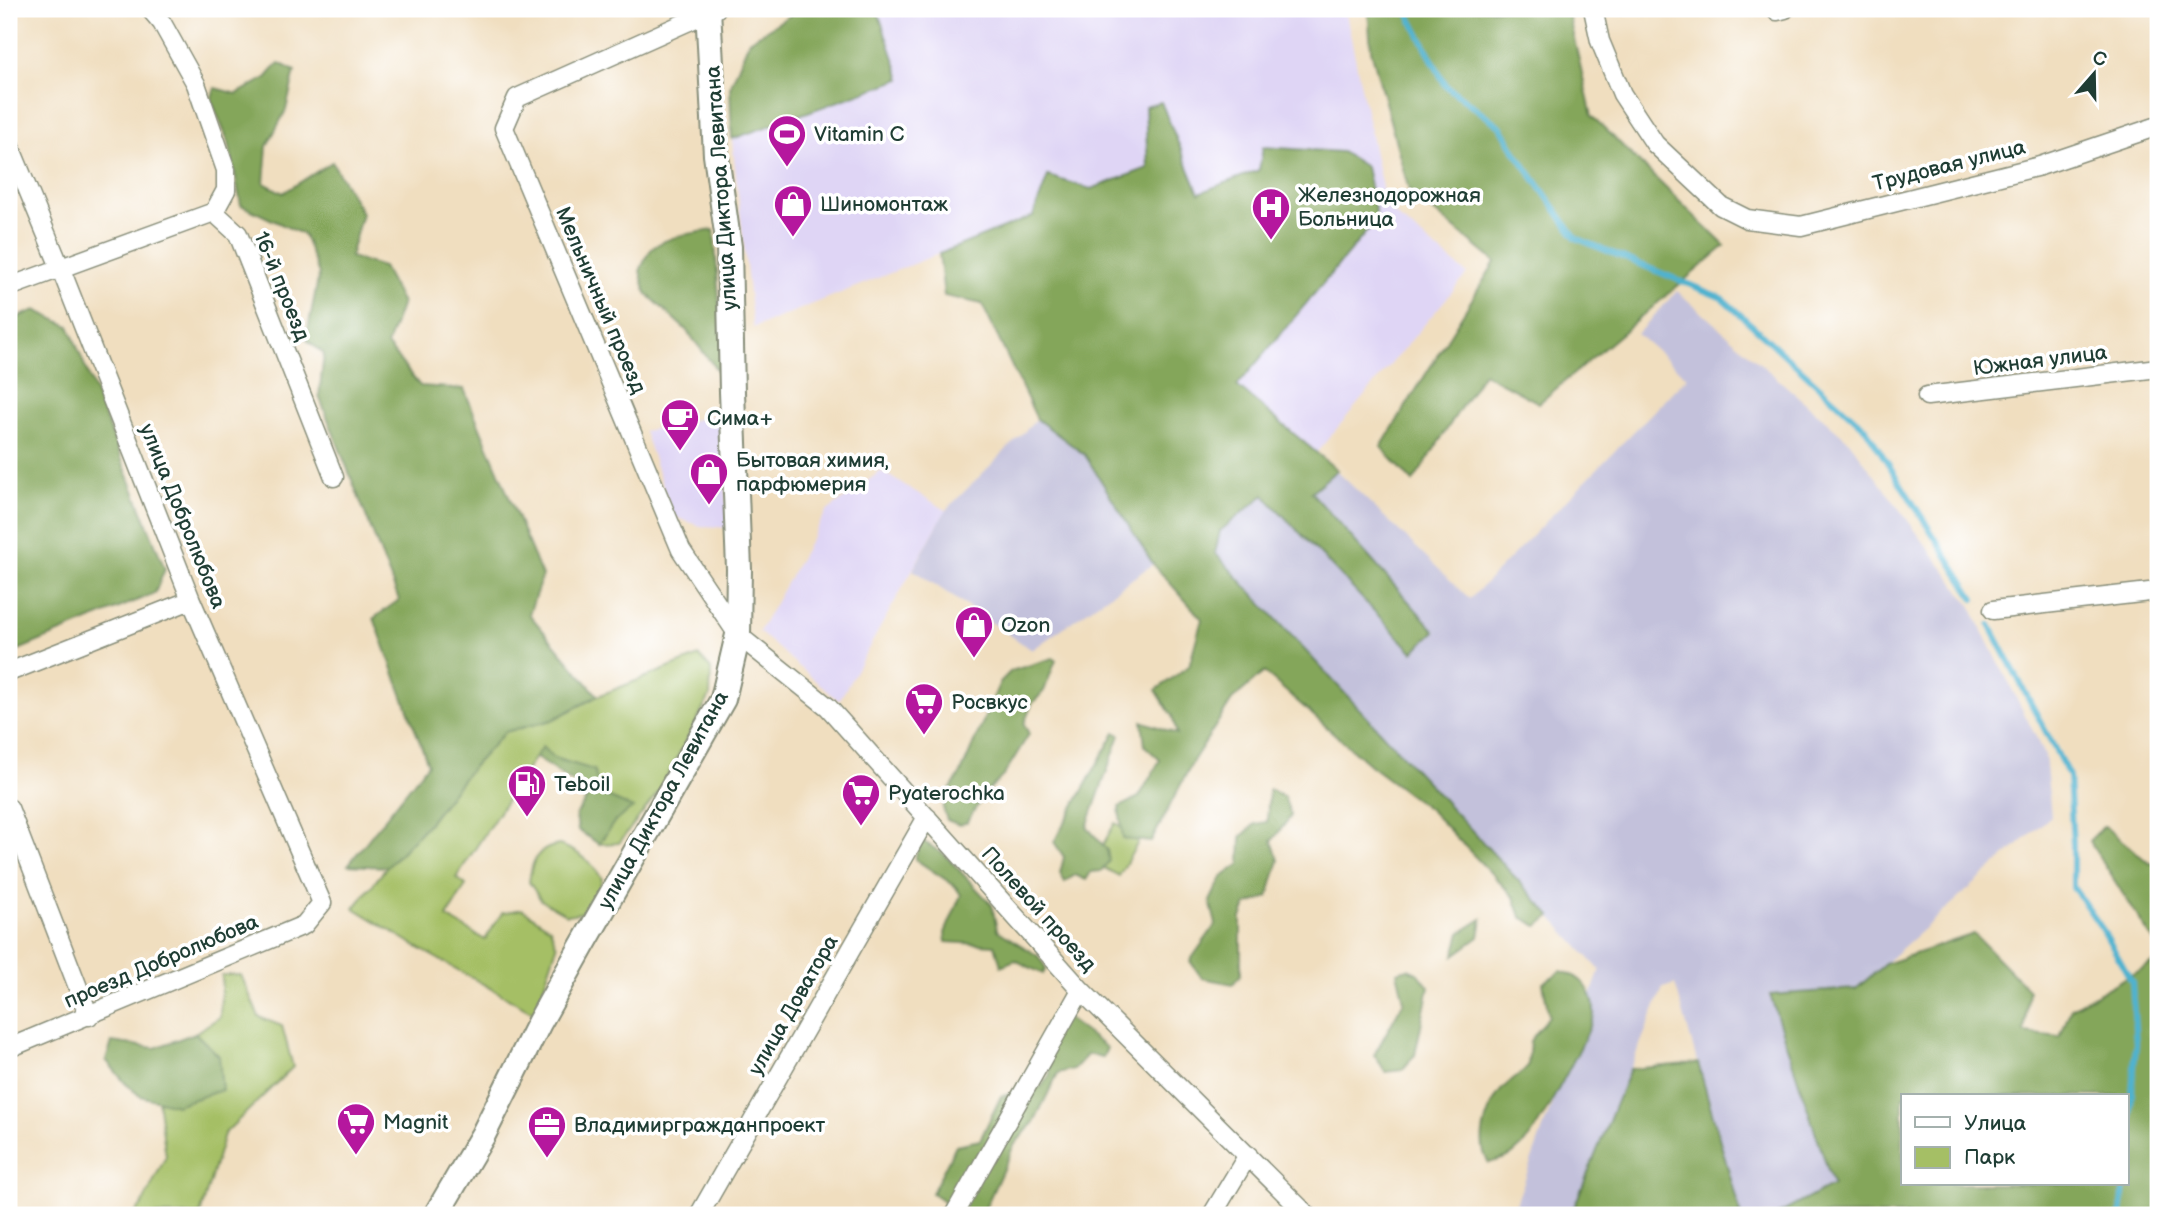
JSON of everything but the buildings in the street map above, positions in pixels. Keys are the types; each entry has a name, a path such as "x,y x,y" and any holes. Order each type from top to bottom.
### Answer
{"street":[{"path":"9,287 214,212 226,190 226,170 196,84 162,23 150,9"},
{"name":"Трудовая улица","path":"1593,9 1600,41 1622,94 1655,144 1721,206 1747,219 1801,226 2040,166 2158,126"},
{"name":"Мельничный проезд","path":"711,10 517,98 504,128 681,550 738,635"},
{"name":"улица Диктора Левитана","path":"436,1215 484,1135 564,979 723,699 738,635 739,569 729,247 716,155 711,10"},
{"name":"улица Добролюбова","path":"9,144 191,600 321,903"},
{"name":"16-й проезд","path":"214,212 238,234 334,477"},
{"name":"Южная улица","path":"1927,396 2158,368"},
{"path":"1993,610 2158,591"},
{"path":"9,672 191,600"},
{"name":"Полевой проезд","path":"738,635 828,707 1081,990 1307,1215"},
{"path":"9,808 89,1016"},
{"name":"улица Доватора","path":"699,1215 927,817"},
{"name":"проезд Добролюбова","path":"9,1048 304,925 321,903"},
{"path":"954,1215 1081,990"},
{"path":"1212,1215 1248,1156"}],"shaded area":[{"name":"Железнодорожная Больница","path":"1345,9 1386,207 1467,274 1317,452 1033,216 753,328 732,139 901,79 878,11"},
{"path":"1677,291 1849,441 1969,603 2045,755 2051,816 1856,989 1770,996 1833,1186 1777,1215 1741,1215 1675,984 1663,988 1571,1215 1512,1215 1600,970 1215,553 1220,531 1317,452 1470,599 1687,377 1637,334"},
{"path":"720,414 728,528 700,526 673,516 644,431"},
{"path":"1037,419 1085,455 1153,564 1032,650 913,570 946,510"},
{"path":"881,471 946,510 839,701 759,632 826,512"}],"green space":[{"path":"800,9 883,9 878,12 901,79 732,139 730,87 749,41"},
{"path":"1368,9 1567,9 1592,116 1725,246 1539,403 1483,373 1413,482 1381,447 1495,262 1409,191 1371,50"},
{"path":"279,63 295,71 286,110 267,146 264,183 283,193 332,162 362,213 350,257 383,267 402,303 387,345 420,386 464,389 542,576 529,614 598,696 552,720 505,732 468,772 427,825 387,867 348,865 428,764 374,618 399,600 319,396 324,354 306,339 319,274 304,235 241,205 229,143 211,100 215,88 237,94 266,78"},
{"path":"1161,102 1199,193 1259,170 1263,147 1342,152 1366,167 1377,219 1237,386 1337,470 1311,492 1435,631 1413,652 1264,495 1220,531 1215,553 1551,916 1538,926 1521,917 1514,897 1430,810 1371,766 1264,672 1232,700 1193,761 1151,842 1123,839 1119,807 1139,797 1160,760 1145,746 1142,721 1177,734 1172,716 1156,690 1189,666 1202,619 1153,564 1085,455 1037,419 982,304 944,296 939,254 1033,216 1048,176 1091,189 1148,168 1145,107"},
{"path":"714,230 725,380 686,330 646,293 640,271 650,251 662,242"},
{"path":"35,310 69,326 165,569 155,593 9,654 9,321"},
{"path":"699,656 711,669 710,696 660,790 619,843 599,844 578,830 576,815 590,794 535,757 456,878 466,885 447,917 485,940 502,913 522,909 550,928 557,946 535,1013 422,950 354,908 505,732 552,720 598,696"},
{"path":"1053,658 1056,660 1044,691 1032,704 1024,724 1029,734 1004,775 984,795 967,822 959,825 947,820 943,808 1000,682 1011,671"},
{"path":"1115,732 1120,735 1087,827 1107,850 1109,861 1101,871 1091,872 1086,880 1075,875 1065,882 1060,873 1064,857 1054,842"},
{"path":"542,747 554,758 594,770 601,794 633,808 615,821 599,844 578,830 576,815 590,794 535,757"},
{"path":"1269,789 1284,797 1291,816 1272,841 1279,860 1268,897 1246,905 1241,918 1241,974 1233,984 1202,978 1190,961 1216,924 1210,901 1222,877 1240,864 1241,837 1255,824 1267,822"},
{"path":"1115,823 1141,837 1119,876 1093,862"},
{"path":"2104,826 2149,863 2158,864 2158,948 2089,841"},
{"path":"921,840 945,855 992,905 997,930 1038,956 1046,968 1043,974 1015,960 1001,966 995,945 946,942 945,933 961,895 955,886 915,859"},
{"path":"559,845 584,858 602,879 597,897 585,912 567,915 541,900 529,882 536,857 545,849"},
{"path":"1482,919 1479,937 1454,955 1460,933"},
{"path":"1974,934 2029,990 2024,1033 2060,1037 2071,1008 2158,960 2158,1215 1777,1215 1833,1185 1770,995 1856,989 1885,964"},
{"path":"1408,969 1419,974 1429,987 1415,1055 1402,1070 1386,1072 1374,1055 1404,1001 1397,972"},
{"path":"1561,971 1581,981 1590,992 1594,1006 1591,1023 1566,1076 1529,1138 1512,1155 1489,1163 1483,1146 1486,1119 1501,1090 1528,1067 1530,1041 1549,1016 1543,983"},
{"path":"222,975 241,975 259,1017 282,1026 293,1067 224,1134 200,1215 134,1215 142,1205 166,1156 158,1100 176,1104 219,1056 195,1033 220,1017"},
{"path":"1065,1017 1107,1048 1103,1057 1088,1054 1074,1069 1058,1073 1034,1122 1014,1145 982,1215 946,1215 951,1206 932,1193 956,1145 980,1140 1001,1096 1041,1087 1050,1074 1045,1036 1051,1019"},
{"path":"195,1033 219,1056 222,1090 176,1105 140,1096 106,1060 112,1042 155,1048"},
{"path":"1698,1063 1741,1215 1571,1215 1630,1069"}],"waterway":[{"path":"1408,13 1446,86 1501,127 1516,153 1576,238 1722,298 1866,429 1974,599"},
{"path":"1990,625 2069,776 2073,887 2103,930 2132,982 2136,1044 2128,1140"},
{"path":"2121,1215 2124,1186"}],"place":[{"name":"Vitamin C","path":"787,168"},
{"name":"Шиномонтаж","path":"793,238"},
{"name":"Железнодорожная Больница","path":"1271,241"},
{"name":"Сима+","path":"680,452"},
{"name":"Бытовая химия, парфюмерия","path":"709,506"},
{"name":"Ozon","path":"974,659"},
{"name":"Росвкус","path":"924,736"},
{"name":"Teboil","path":"527,818"},
{"name":"Pyaterochka","path":"861,827"},
{"name":"Magnit","path":"356,1156"},
{"name":"Владимиргражданпроект","path":"547,1159"}]}
